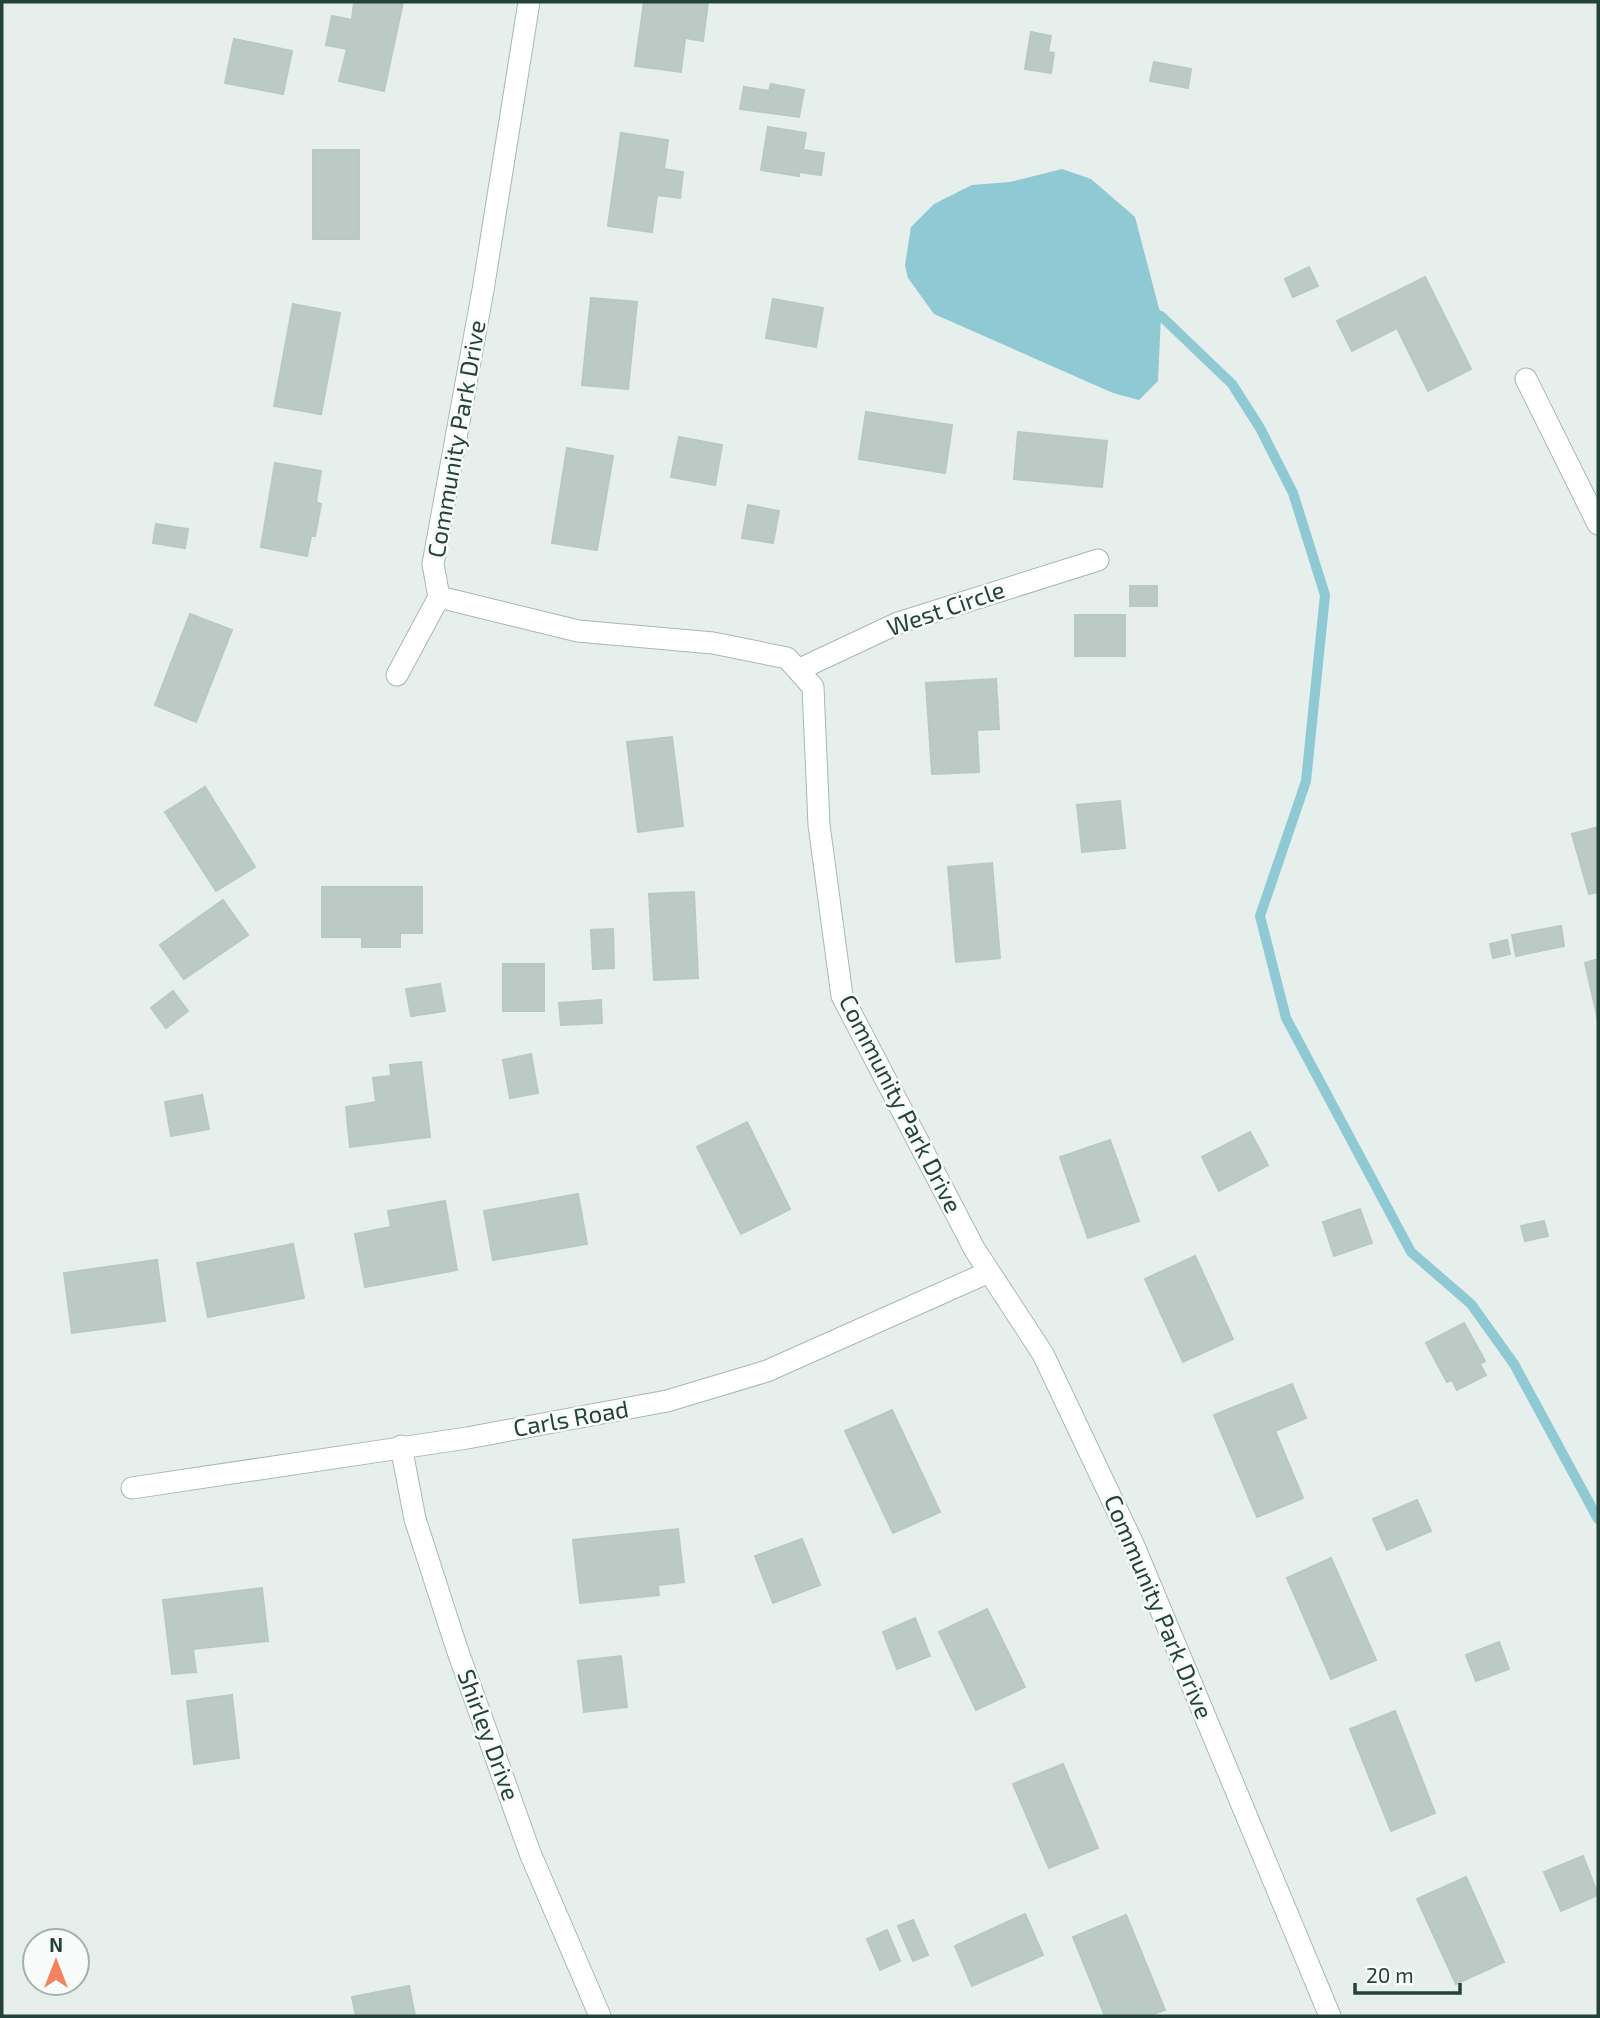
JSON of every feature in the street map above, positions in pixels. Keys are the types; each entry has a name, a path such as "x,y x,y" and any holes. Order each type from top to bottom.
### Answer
{"street":[{"name":"Community Park Drive","path":"439,597 433,564 483,290 530,2"},
{"path":"1527,379 1598,524"},
{"name":"West Circle","path":"799,670 898,623 1098,560"},
{"path":"397,675 439,597 578,631 713,643 788,657 799,670"},
{"name":"Community Park Drive","path":"799,670 813,687 819,825 842,996 989,1272 1043,1354 1134,1546 1330,2016"},
{"name":"Carls Road","path":"132,1488 467,1438 667,1401 767,1371 989,1272"},
{"name":"Shirley Drive","path":"401,1446 415,1519 457,1649 530,1853 600,2016"}],"water":[{"path":"1062,169 1091,179 1135,217 1161,316 1158,381 1139,400 1113,393 934,314 908,278 905,265 911,227 934,204 972,185 1010,182"}],"building":[{"path":"354,2 403,2 384,91 339,81 347,49 326,45 332,16 352,20"},
{"path":"644,2 708,2 703,41 685,38 681,72 635,66"},
{"path":"1031,32 1051,36 1048,52 1054,53 1051,73 1025,69"},
{"path":"234,39 292,51 283,94 225,83"},
{"path":"1154,62 1191,69 1188,88 1150,81"},
{"path":"771,84 804,90 799,117 740,109 744,87 769,91"},
{"path":"768,127 806,133 803,150 824,153 821,175 799,172 799,176 761,170"},
{"path":"621,133 668,140 664,169 683,172 680,198 657,195 652,232 608,226"},
{"path":"313,150 359,150 359,239 313,239"},
{"path":"1309,267 1318,286 1293,297 1285,279"},
{"path":"1425,277 1471,369 1428,391 1397,328 1352,351 1337,321"},
{"path":"591,298 637,302 628,389 582,385"},
{"path":"773,299 823,308 816,347 766,338"},
{"path":"293,304 340,313 321,414 274,406"},
{"path":"866,412 952,425 945,473 859,459"},
{"path":"1018,432 1107,441 1102,487 1014,479"},
{"path":"679,437 722,445 715,485 671,477"},
{"path":"567,448 613,456 597,550 552,543"},
{"path":"275,463 321,471 316,502 321,504 315,536 311,536 307,556 261,547"},
{"path":"748,505 779,511 773,543 742,538"},
{"path":"156,524 188,529 185,548 153,543"},
{"path":"1130,586 1157,586 1157,606 1130,606"},
{"path":"190,614 232,630 196,722 155,705"},
{"path":"1075,615 1125,615 1125,656 1075,656"},
{"path":"996,679 999,729 977,730 979,772 932,774 926,683"},
{"path":"672,737 683,826 638,832 627,742"},
{"path":"205,787 255,867 216,891 165,812"},
{"path":"1120,801 1125,848 1082,852 1077,805"},
{"path":"1598,827 1598,892 1589,894 1572,834"},
{"path":"992,863 1000,958 956,962 948,867"},
{"path":"322,887 422,887 422,933 400,933 400,947 362,947 362,937 322,937"},
{"path":"694,892 698,978 654,980 649,894"},
{"path":"223,900 248,935 184,979 160,945"},
{"path":"1561,926 1564,946 1516,956 1512,935"},
{"path":"613,929 614,968 593,969 591,930"},
{"path":"1507,940 1510,954 1493,958 1490,944"},
{"path":"1598,959 1598,1020 1585,963"},
{"path":"503,964 544,964 544,1011 503,1011"},
{"path":"440,984 445,1011 411,1016 406,989"},
{"path":"173,991 188,1011 166,1028 151,1008"},
{"path":"601,1000 602,1023 561,1025 559,1003"},
{"path":"531,1054 538,1093 510,1098 503,1060"},
{"path":"421,1062 430,1137 350,1147 346,1107 376,1102 373,1078 391,1076 390,1065"},
{"path":"202,1095 209,1129 171,1136 165,1102"},
{"path":"747,1122 790,1209 741,1234 697,1147"},
{"path":"1250,1132 1268,1165 1219,1191 1202,1157"},
{"path":"1110,1140 1139,1221 1088,1238 1060,1157"},
{"path":"578,1194 587,1244 493,1260 484,1211"},
{"path":"445,1201 457,1270 365,1287 355,1234 391,1227 388,1211"},
{"path":"1360,1209 1372,1243 1334,1256 1323,1222"},
{"path":"1544,1221 1548,1236 1525,1241 1521,1226"},
{"path":"293,1244 304,1298 208,1317 197,1263"},
{"path":"1195,1256 1233,1339 1183,1362 1145,1279"},
{"path":"157,1260 165,1321 72,1333 64,1273"},
{"path":"1464,1323 1485,1361 1480,1364 1486,1375 1457,1390 1452,1380 1447,1382 1426,1343"},
{"path":"1292,1384 1306,1418 1275,1431 1303,1498 1257,1517 1214,1415"},
{"path":"892,1410 940,1512 893,1533 845,1431"},
{"path":"1417,1500 1431,1531 1387,1550 1373,1519"},
{"path":"678,1529 684,1582 658,1585 659,1595 580,1603 573,1540"},
{"path":"802,1539 820,1585 773,1603 755,1556"},
{"path":"1331,1558 1376,1660 1331,1679 1287,1578"},
{"path":"262,1588 268,1641 193,1649 196,1672 172,1674 163,1600"},
{"path":"987,1609 1025,1687 976,1710 939,1632"},
{"path":"915,1618 930,1656 897,1669 883,1632"},
{"path":"1499,1642 1509,1669 1476,1681 1466,1655"},
{"path":"621,1656 627,1707 584,1712 578,1661"},
{"path":"232,1695 239,1758 194,1764 187,1701"},
{"path":"1395,1711 1435,1813 1391,1831 1350,1729"},
{"path":"1063,1764 1098,1848 1049,1868 1013,1784"},
{"path":"1583,1856 1598,1895 1561,1911 1544,1872"},
{"path":"1466,1877 1504,1962 1456,1984 1417,1899"},
{"path":"1025,1914 1043,1955 972,1986 955,1946"},
{"path":"1126,1915 1165,2010 1148,2016 1105,2016 1073,1937"},
{"path":"913,1920 928,1955 913,1961 898,1926"},
{"path":"887,1930 900,1961 880,1970 867,1939"},
{"path":"409,1986 415,2016 356,2016 352,1997"}],"waterway":[{"path":"1148,312 1161,316 1232,384 1260,428 1293,493 1325,595 1306,781 1260,916 1286,1018 1411,1252 1471,1304 1514,1364 1598,1519"}]}
